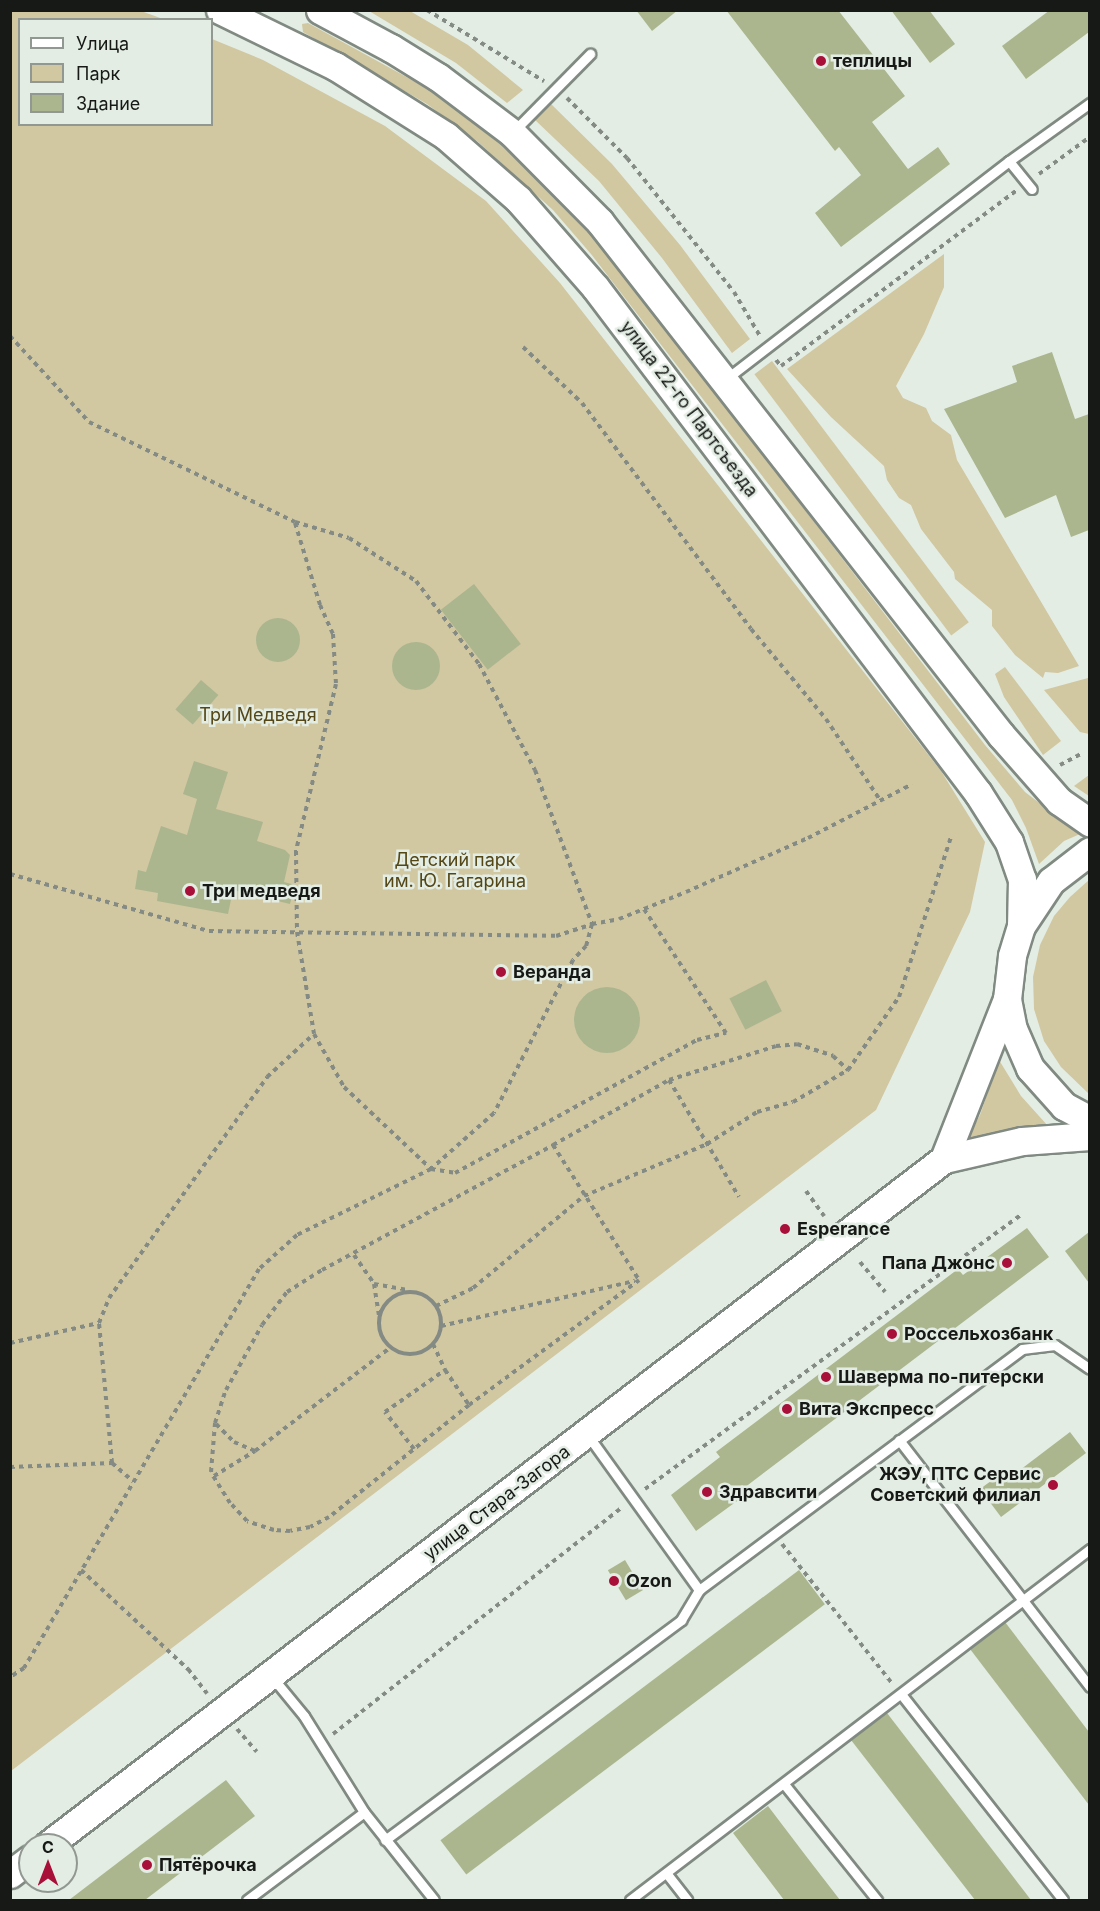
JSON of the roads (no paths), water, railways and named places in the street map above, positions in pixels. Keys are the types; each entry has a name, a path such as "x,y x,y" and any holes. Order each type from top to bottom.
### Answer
{"street":[{"name":"улица 22-го Партсъезда","path":"220,10 335,66 446,136 525,207 602,296 978,793 1009,842 1022,879 1021,926"},
{"path":"320,10 392,48 438,77 512,133 600,222 1023,761 1059,801 1089,823"},
{"path":"944,1159 1007,999 1012,956 1021,926 1051,881 1089,851"},
{"path":"1007,999 1013,1029 1030,1068 1064,1106 1089,1120"},
{"name":"улица Стара-Загора","path":"64,1833 944,1159 1022,1141 1089,1136"}],"lane":[{"path":"512,133 590,54"},
{"path":"724,381 1089,103"},
{"path":"1010,161 1029,186"},
{"path":"385,1840 681,1620 699,1590 1022,1349 1055,1345 1089,1369"},
{"path":"587,1434 699,1590"},
{"path":"899,1440 1089,1687"},
{"path":"630,1900 667,1874 1089,1549"},
{"path":"270,1675 304,1716 364,1812 434,1900"},
{"path":"901,1694 1063,1900"},
{"path":"784,1784 877,1900"},
{"path":"247,1900 364,1812"},
{"path":"667,1874 687,1900"}],"place":[{"name":"теплицы","path":"821,61"},
{"name":"Три медведя","path":"190,891"},
{"name":"Веранда","path":"501,972"},
{"name":"Esperance","path":"785,1229"},
{"name":"Папа Джонс","path":"1007,1263"},
{"name":"Россельхозбанк","path":"892,1334"},
{"name":"Шаверма по-питерски","path":"826,1377"},
{"name":"Вита Экспресс","path":"787,1409"},
{"name":"ЖЭУ, ПТС Сервис Советский филиал","path":"1053,1485"},
{"name":"Здравсити","path":"707,1492"},
{"name":"Ozon","path":"614,1581"},
{"name":"Пятёрочка","path":"147,1865"}],"park label":[{"name":"Три Медведя","path":"258,715"},
{"name":"Детский парк им. Ю. Гагарина","path":"455,871"}]}
